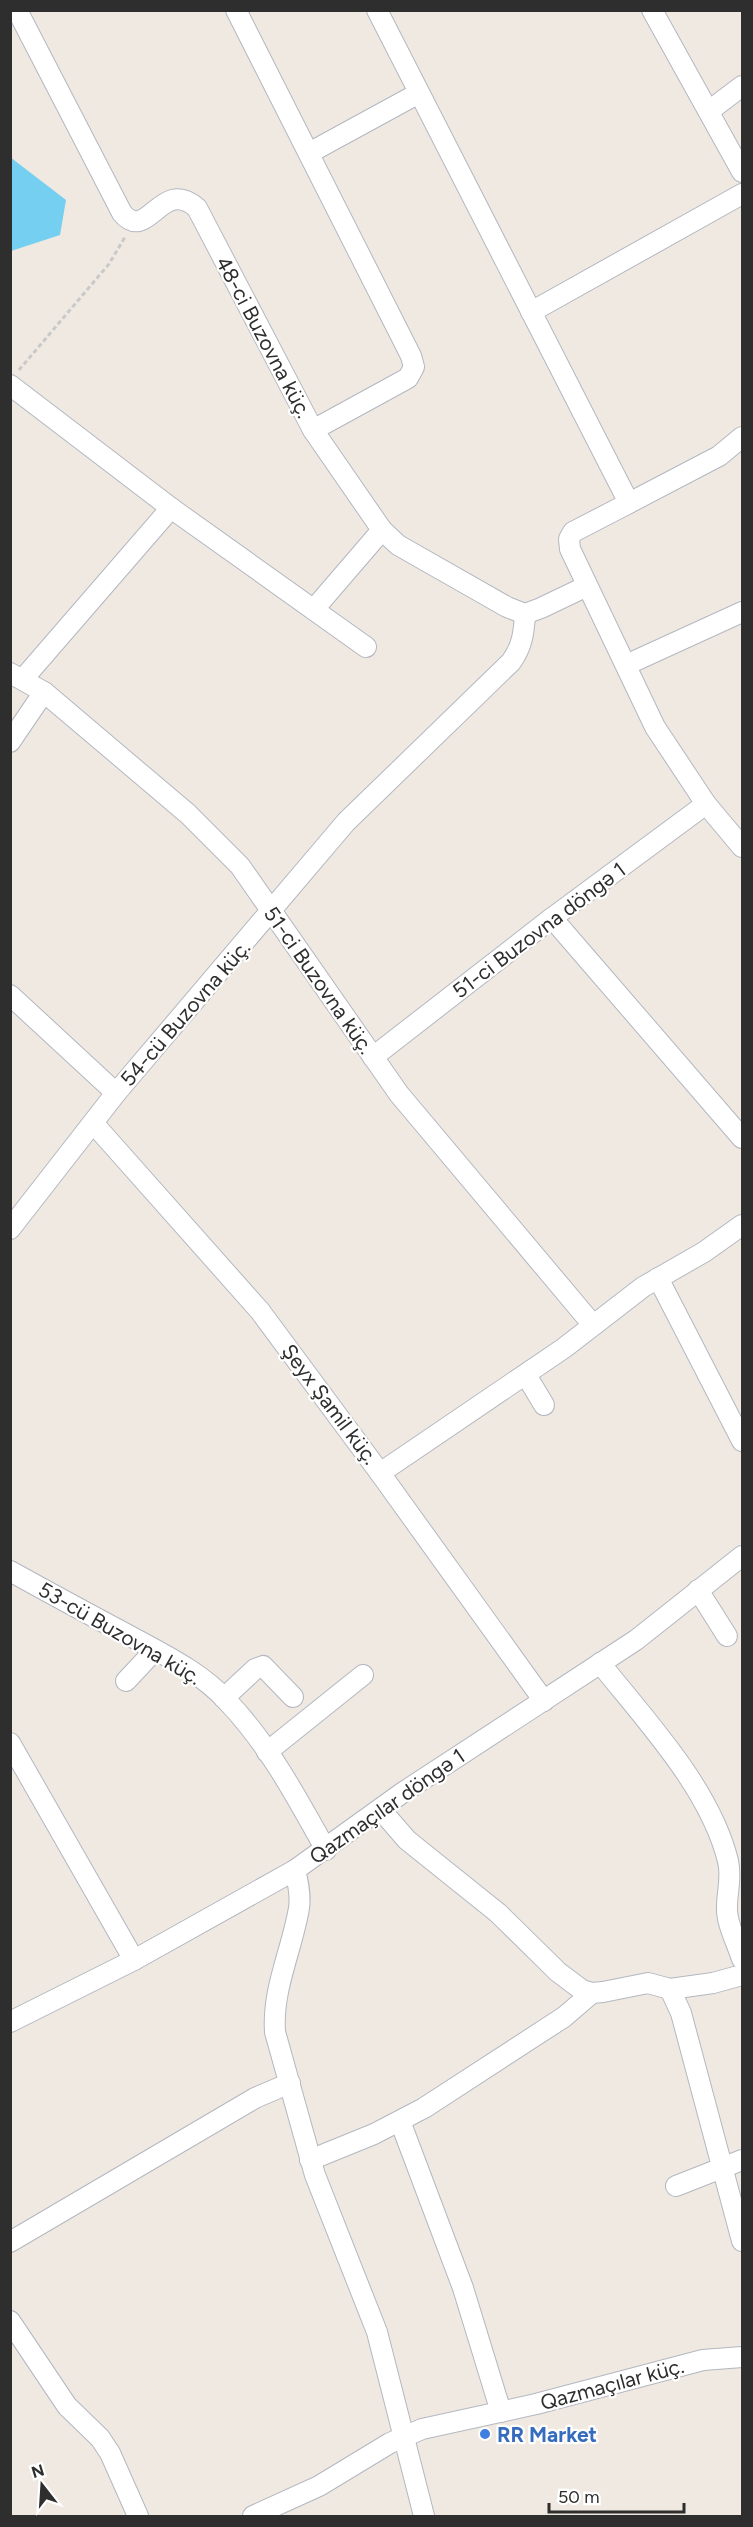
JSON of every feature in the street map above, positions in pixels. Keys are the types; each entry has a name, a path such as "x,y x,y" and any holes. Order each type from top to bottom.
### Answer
{"street":[{"path":"17,10 122,213 133,222"},
{"path":"236,10 411,356 414,367 408,378 313,430"},
{"path":"377,10 629,503"},
{"path":"652,10 742,172"},
{"path":"709,111 742,86"},
{"path":"309,153 419,93"},
{"path":"531,312 742,194"},
{"name":"48-ci Buzovna küç.","path":"133,222 147,216 164,203 178,199 187,199 197,208 313,430 382,530 398,545 507,607 525,614"},
{"path":"14,379 171,508 315,608 366,647"},
{"path":"742,437 719,456 573,532 569,539 570,549 655,727 706,804 742,847"},
{"path":"17,676 171,508"},
{"path":"315,608 382,530"},
{"path":"525,614 587,586"},
{"path":"626,664 742,612"},
{"name":"54-cü Buzovna küç.","path":"10,1229 116,1093 272,912 346,822 511,662 524,635 525,614"},
{"name":"51-ci Buzovna küç.","path":"17,676 44,692 213,837 240,866 399,1094 593,1325"},
{"path":"10,742 44,692"},
{"name":"51-ci Buzovna döngə 1","path":"373,1057 552,918 706,804"},
{"path":"552,918 742,1138"},
{"path":"10,995 116,1093"},
{"name":"Şeyx Şamil küç.","path":"94,1124 260,1311 544,1701"},
{"path":"380,1473 526,1375 658,1278 704,1252 742,1225"},
{"path":"658,1278 742,1440"},
{"path":"526,1375 544,1405"},
{"name":"Qazmaçılar döngə 1","path":"10,2022 134,1960 296,1870 402,1793 636,1640 742,1556"},
{"name":"53-cü Buzovna küç.","path":"10,1571 155,1650 206,1681 224,1698 267,1752 288,1782 326,1850"},
{"path":"698,1590 727,1636"},
{"path":"126,1681 155,1650"},
{"path":"600,1663 671,1754 707,1809 728,1860 731,1877 728,1916 742,1959"},
{"path":"224,1698 255,1669 263,1666 293,1697"},
{"path":"267,1752 363,1675"},
{"path":"10,1743 134,1960"},
{"path":"381,1810 407,1840 498,1913 569,1982 582,1990 592,1993 648,1983 670,1989 713,1983 742,1975"},
{"path":"296,1870 299,1907 277,1992 274,2015 275,2032 310,2160 377,2332 424,2517"},
{"path":"670,1989 681,2013 742,2241"},
{"path":"310,2160 400,2121 564,2017 592,1993"},
{"path":"10,2242 255,2098 290,2083"},
{"path":"400,2121 463,2288 501,2412"},
{"path":"676,2186 742,2160"},
{"path":"10,2321 67,2406 100,2438 110,2453 138,2517"},
{"name":"Qazmaçılar küç.","path":"253,2517 319,2486 403,2436 441,2424 501,2412 703,2360 742,2357"}],"path":[{"path":"14,379 109,264 133,222"}],"water":[{"path":"10,157 66,200 60,235 11,251"}],"place":[{"name":"RR Market","path":"485,2434"}]}
